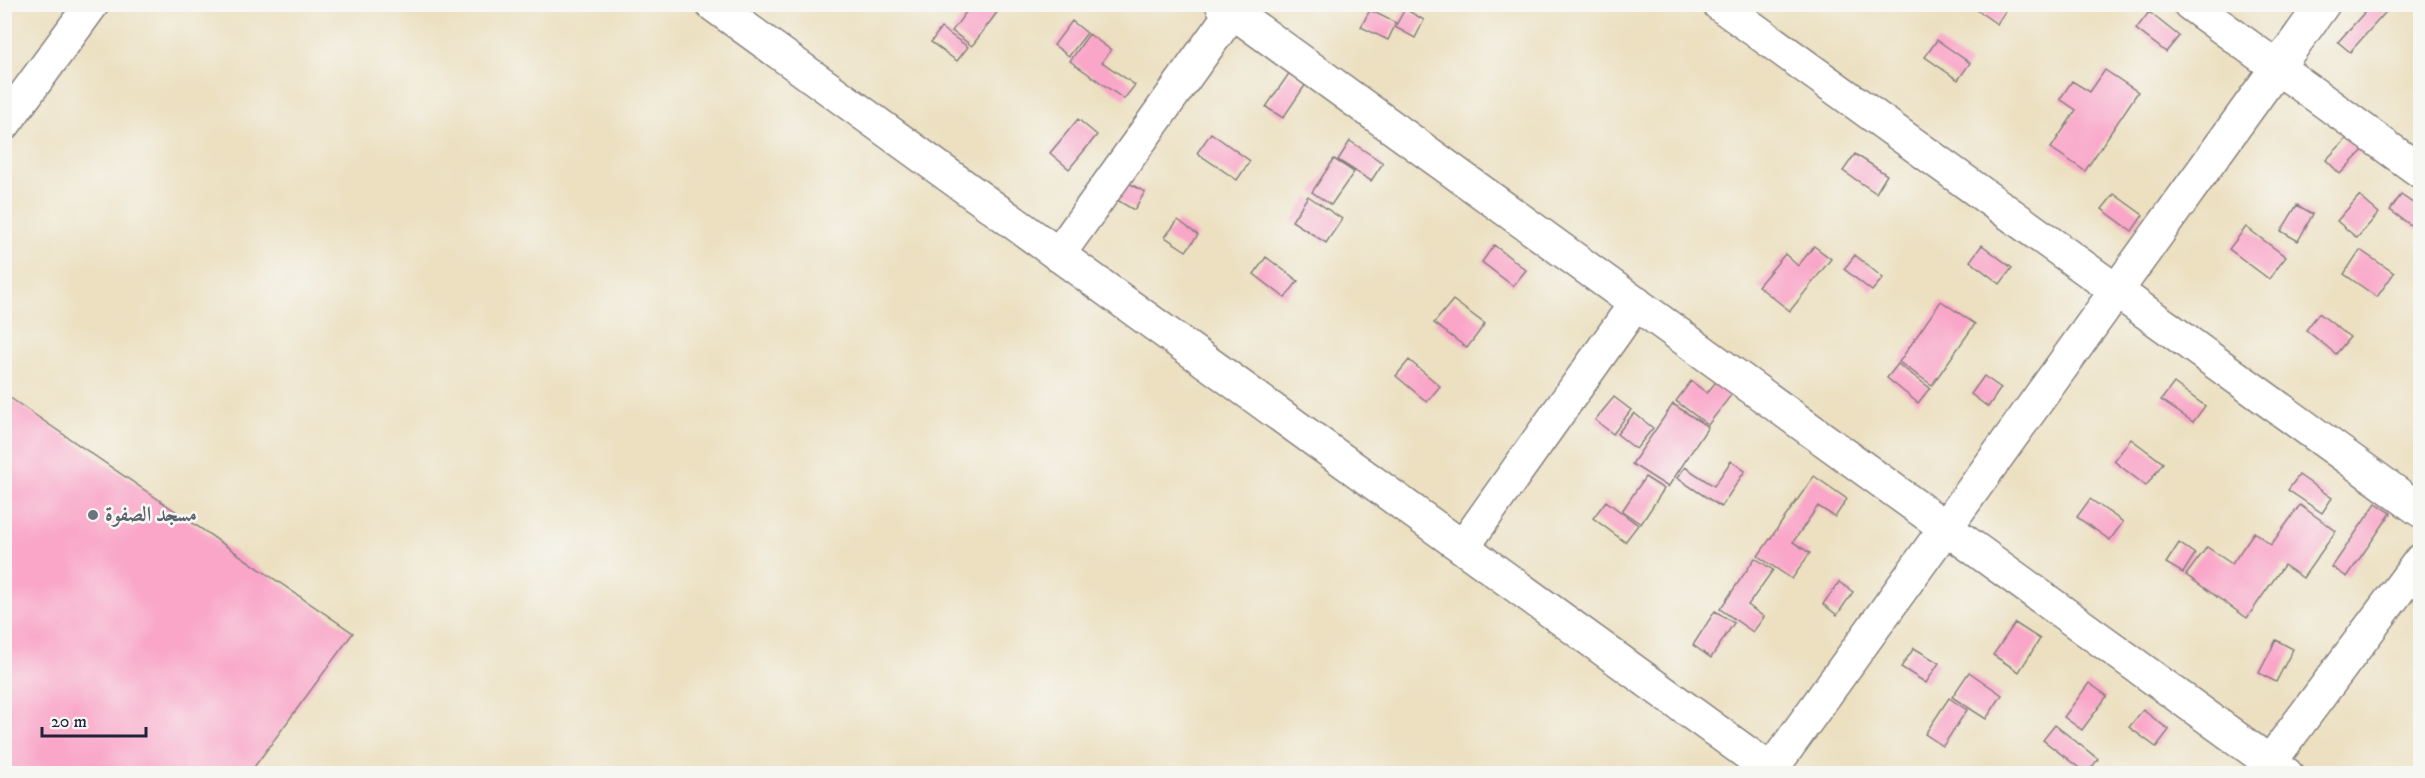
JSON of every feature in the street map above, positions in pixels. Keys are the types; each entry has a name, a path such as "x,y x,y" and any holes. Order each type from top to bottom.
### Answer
{"street":[{"path":"4,124 92,4"},
{"path":"712,4 1772,772 2323,4"},
{"path":"1719,4 2421,510"},
{"path":"2190,4 2421,171"},
{"path":"1058,255 1227,8 1946,527 2272,770 2421,561"},
{"path":"1463,547 1636,303"}],"building":[{"path":"972,4 990,4 998,11 972,46 952,31"},
{"path":"1968,4 2010,4 1997,24"},
{"path":"2372,4 2393,4 2350,52 2338,42"},
{"path":"1405,9 1424,20 1415,38 1395,27"},
{"path":"1370,10 1396,23 1388,40 1361,27"},
{"path":"2149,12 2179,36 2166,52 2136,29"},
{"path":"1072,21 1087,33 1069,56 1054,45"},
{"path":"941,28 968,47 957,61 931,42"},
{"path":"1089,34 1111,50 1102,62 1135,85 1124,99 1070,61"},
{"path":"1937,40 1970,63 1958,80 1925,57"},
{"path":"2105,70 2138,92 2085,171 2051,148 2076,110 2060,99 2072,81 2090,92"},
{"path":"1290,72 1306,84 1283,118 1266,107"},
{"path":"1078,119 1097,135 1069,169 1050,153"},
{"path":"1211,133 1250,161 1237,180 1197,153"},
{"path":"2352,133 2366,147 2340,174 2326,160"},
{"path":"1350,141 1383,163 1371,181 1338,160"},
{"path":"1855,154 1887,175 1876,193 1843,171"},
{"path":"1334,159 1354,172 1331,205 1312,192"},
{"path":"1127,182 1145,192 1134,210 1117,200"},
{"path":"2114,194 2143,215 2132,231 2102,209"},
{"path":"2401,195 2420,208 2420,232 2390,210"},
{"path":"1308,196 1342,219 1326,243 1292,221"},
{"path":"2359,196 2379,213 2357,238 2337,221"},
{"path":"2297,205 2313,214 2298,241 2281,231"},
{"path":"1178,220 1198,235 1186,251 1165,237"},
{"path":"2246,227 2286,257 2269,279 2229,249"},
{"path":"1494,245 1526,270 1513,286 1482,262"},
{"path":"1982,245 2012,268 2000,284 1970,261"},
{"path":"1814,246 1831,259 1790,311 1758,286 1785,254 1798,266"},
{"path":"2360,250 2394,273 2377,297 2344,274"},
{"path":"1855,255 1883,278 1872,291 1844,269"},
{"path":"1266,257 1298,281 1285,298 1254,274"},
{"path":"1453,300 1485,324 1467,348 1434,323"},
{"path":"1941,301 1975,324 1932,385 1899,362"},
{"path":"2319,313 2350,337 2336,354 2306,330"},
{"path":"1409,360 1440,386 1427,402 1396,376"},
{"path":"1898,364 1930,388 1918,403 1887,378"},
{"path":"1984,376 2001,388 1988,407 1971,394"},
{"path":"1719,378 1735,390 1708,425 1676,401 1691,381 1707,393"},
{"path":"2174,383 2205,406 2193,422 2161,400"},
{"name":"مسجد الصفوة","path":"6,395 353,633 249,774 4,774"},
{"path":"1614,397 1631,410 1613,434 1595,420"},
{"path":"1673,404 1708,427 1668,487 1632,464"},
{"path":"1634,413 1653,428 1636,449 1617,434"},
{"path":"2131,439 2163,463 2146,486 2114,461"},
{"path":"1731,461 1745,471 1721,507 1677,478 1685,467 1714,486"},
{"path":"2299,475 2332,498 2322,513 2288,490"},
{"path":"1814,476 1847,499 1835,517 1818,506 1793,542 1810,553 1792,579 1758,556"},
{"path":"1645,477 1664,489 1641,524 1622,511"},
{"path":"2090,499 2123,522 2110,540 2077,517"},
{"path":"1606,501 1638,525 1625,542 1593,518"},
{"path":"2376,503 2391,513 2347,577 2332,567"},
{"path":"2300,505 2336,531 2303,578 2284,565 2247,618 2186,575 2207,547 2232,564 2254,532 2271,545"},
{"path":"2179,543 2195,554 2183,573 2166,563"},
{"path":"1755,558 1773,570 1748,605 1764,617 1753,632 1720,609"},
{"path":"1839,582 1853,592 1837,615 1823,604"},
{"path":"1715,611 1734,623 1711,658 1693,645"},
{"path":"2015,623 2040,639 2019,672 1993,655"},
{"path":"2276,640 2293,649 2276,682 2259,673"},
{"path":"1914,648 1939,663 1926,683 1901,667"},
{"path":"1969,672 2002,695 1986,719 1952,697"},
{"path":"2089,683 2107,696 2082,730 2064,717"},
{"path":"1949,698 1967,710 1943,746 1925,734"},
{"path":"2143,710 2169,730 2156,747 2129,727"},
{"path":"2055,725 2098,759 2087,774 2043,740"}],"place":[{"name":"مسجد الصفوة","path":"93,515"}]}
